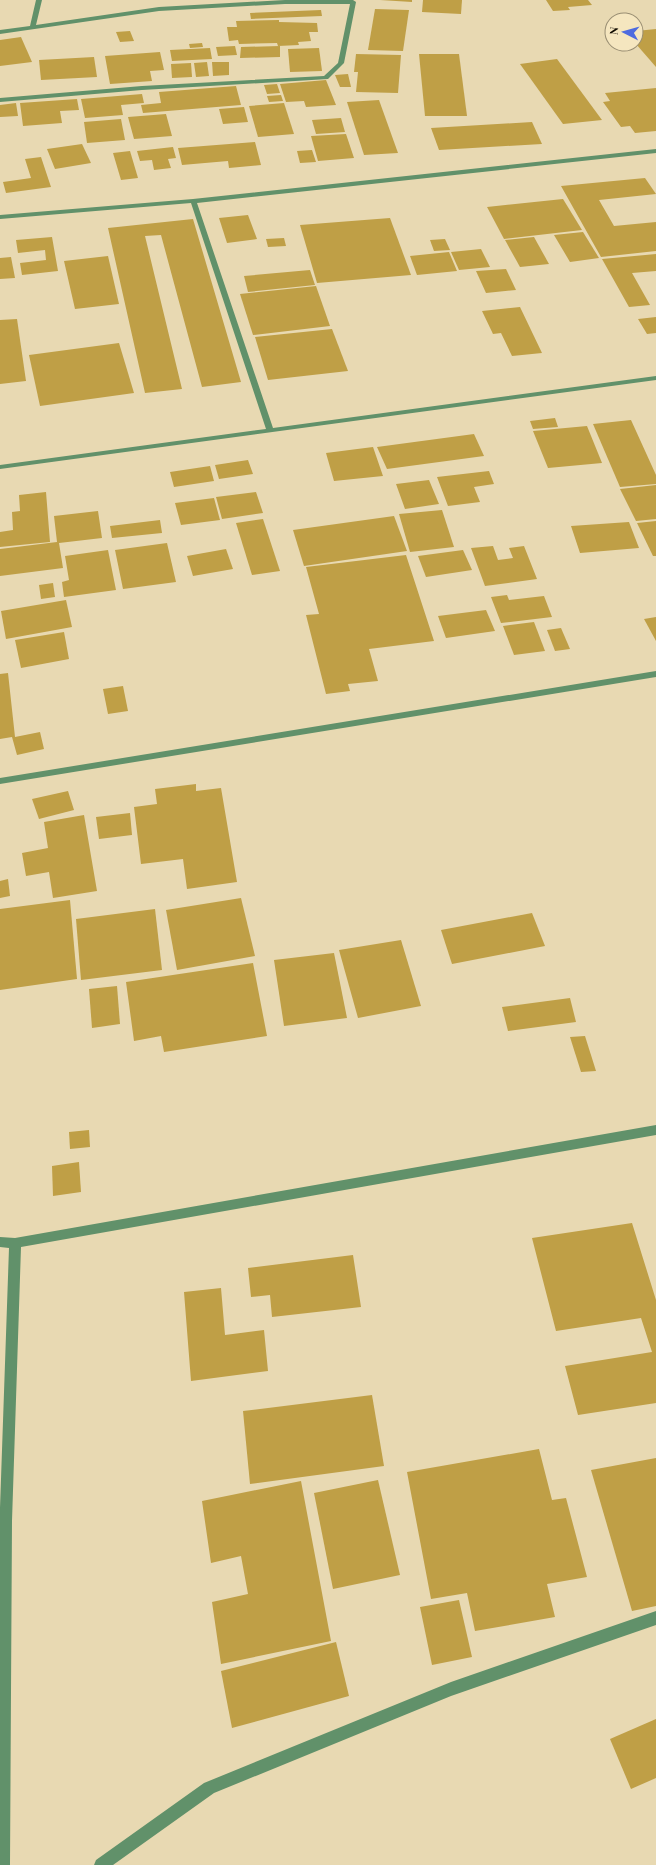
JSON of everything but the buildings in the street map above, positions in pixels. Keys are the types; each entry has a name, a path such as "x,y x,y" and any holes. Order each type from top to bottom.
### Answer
{"street":[{"path":"32,26 39,0"},
{"path":"0,32 32,26 159,9 285,2 353,2 341,63 326,78 142,88 0,100"},
{"path":"0,217 193,201 656,151"},
{"path":"193,201 270,430"},
{"path":"0,467 656,378"},
{"path":"0,781 656,674"},
{"path":"0,1242 15,1242 656,1130"},
{"path":"3,1865 6,1521 15,1242"},
{"path":"101,1865 209,1788 451,1689 656,1618"}]}
